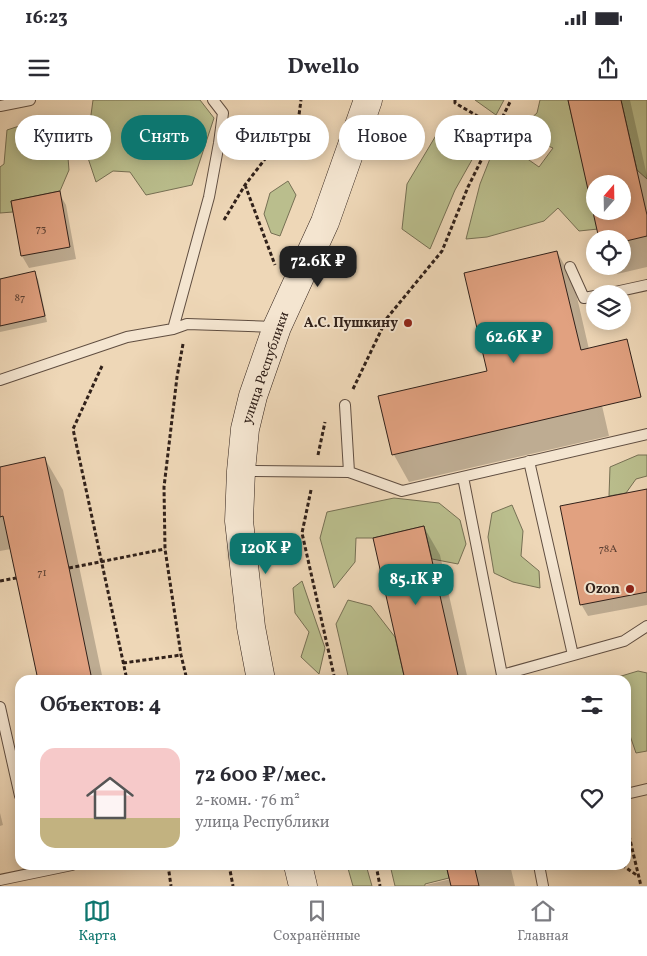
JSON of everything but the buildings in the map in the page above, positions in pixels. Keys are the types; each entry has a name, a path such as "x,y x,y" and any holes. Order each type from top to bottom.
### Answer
{"main road":[{"name":"улица Республики","path":"260,675 251,627 239,521 245,429 253,396 278,327 324,222 368,100"},
{"path":"299,870 303,886"}],"lane":[{"path":"0,106 30,100"},
{"path":"173,329 209,197 219,143 223,113 213,100"},
{"path":"570,267 584,298 586,298"},
{"path":"631,289 647,285"},
{"path":"0,380 127,337 173,329 187,324 278,327"},
{"path":"345,405 349,472"},
{"path":"241,472 349,472 402,491 647,434"},
{"path":"529,461 573,655"},
{"path":"463,476 501,675"},
{"path":"511,675 624,641 647,626"},
{"path":"0,707 15,774"},
{"path":"631,793 647,789"},
{"path":"0,880 30,870"},
{"path":"540,870 544,886"}],"path":[{"path":"221,225 245,185 299,115 301,100"},
{"path":"455,100 455,103 476,115"},
{"path":"504,115 511,100"},
{"path":"345,405 387,318 442,251 468,187 482,160"},
{"path":"245,185 275,266"},
{"path":"186,675 165,549 164,487 177,376 187,324"},
{"path":"114,341 73,429 126,675"},
{"path":"327,414 302,533 333,675"},
{"path":"69,568 165,549"},
{"path":"0,581 16,578"},
{"path":"123,663 181,655"},
{"path":"631,843 641,886"},
{"path":"169,870 172,886"},
{"path":"230,870 233,886"},
{"path":"377,870 380,886"},
{"path":"630,870 639,876"}],"green space":[{"path":"93,100 200,100 214,118 207,139 207,115 121,115 121,160 200,160 192,185 146,195 130,172 113,171 96,182 89,160 111,160 111,115 91,115"},
{"path":"475,100 504,100 496,115"},
{"path":"540,100 568,100 586,177 586,220 596,220 598,229 579,231 558,208 544,221 487,237 466,239 480,184 489,160 529,160 539,167 544,160 551,160 551,151 553,148 551,147 551,115 535,115 537,113"},
{"path":"621,100 647,100 647,179 637,170"},
{"path":"15,127 15,160 68,160 69,170 60,191 11,201 13,212 0,213 0,167 4,164 7,130"},
{"path":"435,137 435,160 472,160 455,190 430,249 402,229 407,184 421,160 425,160 425,154"},
{"path":"288,181 296,195 280,236 271,233 264,214 270,193"},
{"path":"638,455 647,455 647,476 636,479 626,493 609,496 610,467"},
{"path":"394,498 439,503 460,520 466,544 458,564 432,559 424,526 373,538 356,538 355,562 334,588 320,538 327,512"},
{"path":"512,505 523,531 521,556 539,571 540,588 513,582 494,573 488,537 492,513"},
{"path":"302,581 325,648 319,674 301,657 309,632 295,613 293,588"},
{"path":"348,600 371,606 395,637 404,675 348,675 336,624"},
{"path":"638,671 647,673 647,751 636,753 631,738 631,675 625,675"},
{"path":"348,870 367,870 372,886 353,886"},
{"path":"391,870 447,870 449,878 425,884 425,886 395,886"}],"place":[{"name":"А.С. Пушкину","path":"408,323"},
{"name":"Ozon","path":"630,589"}]}
